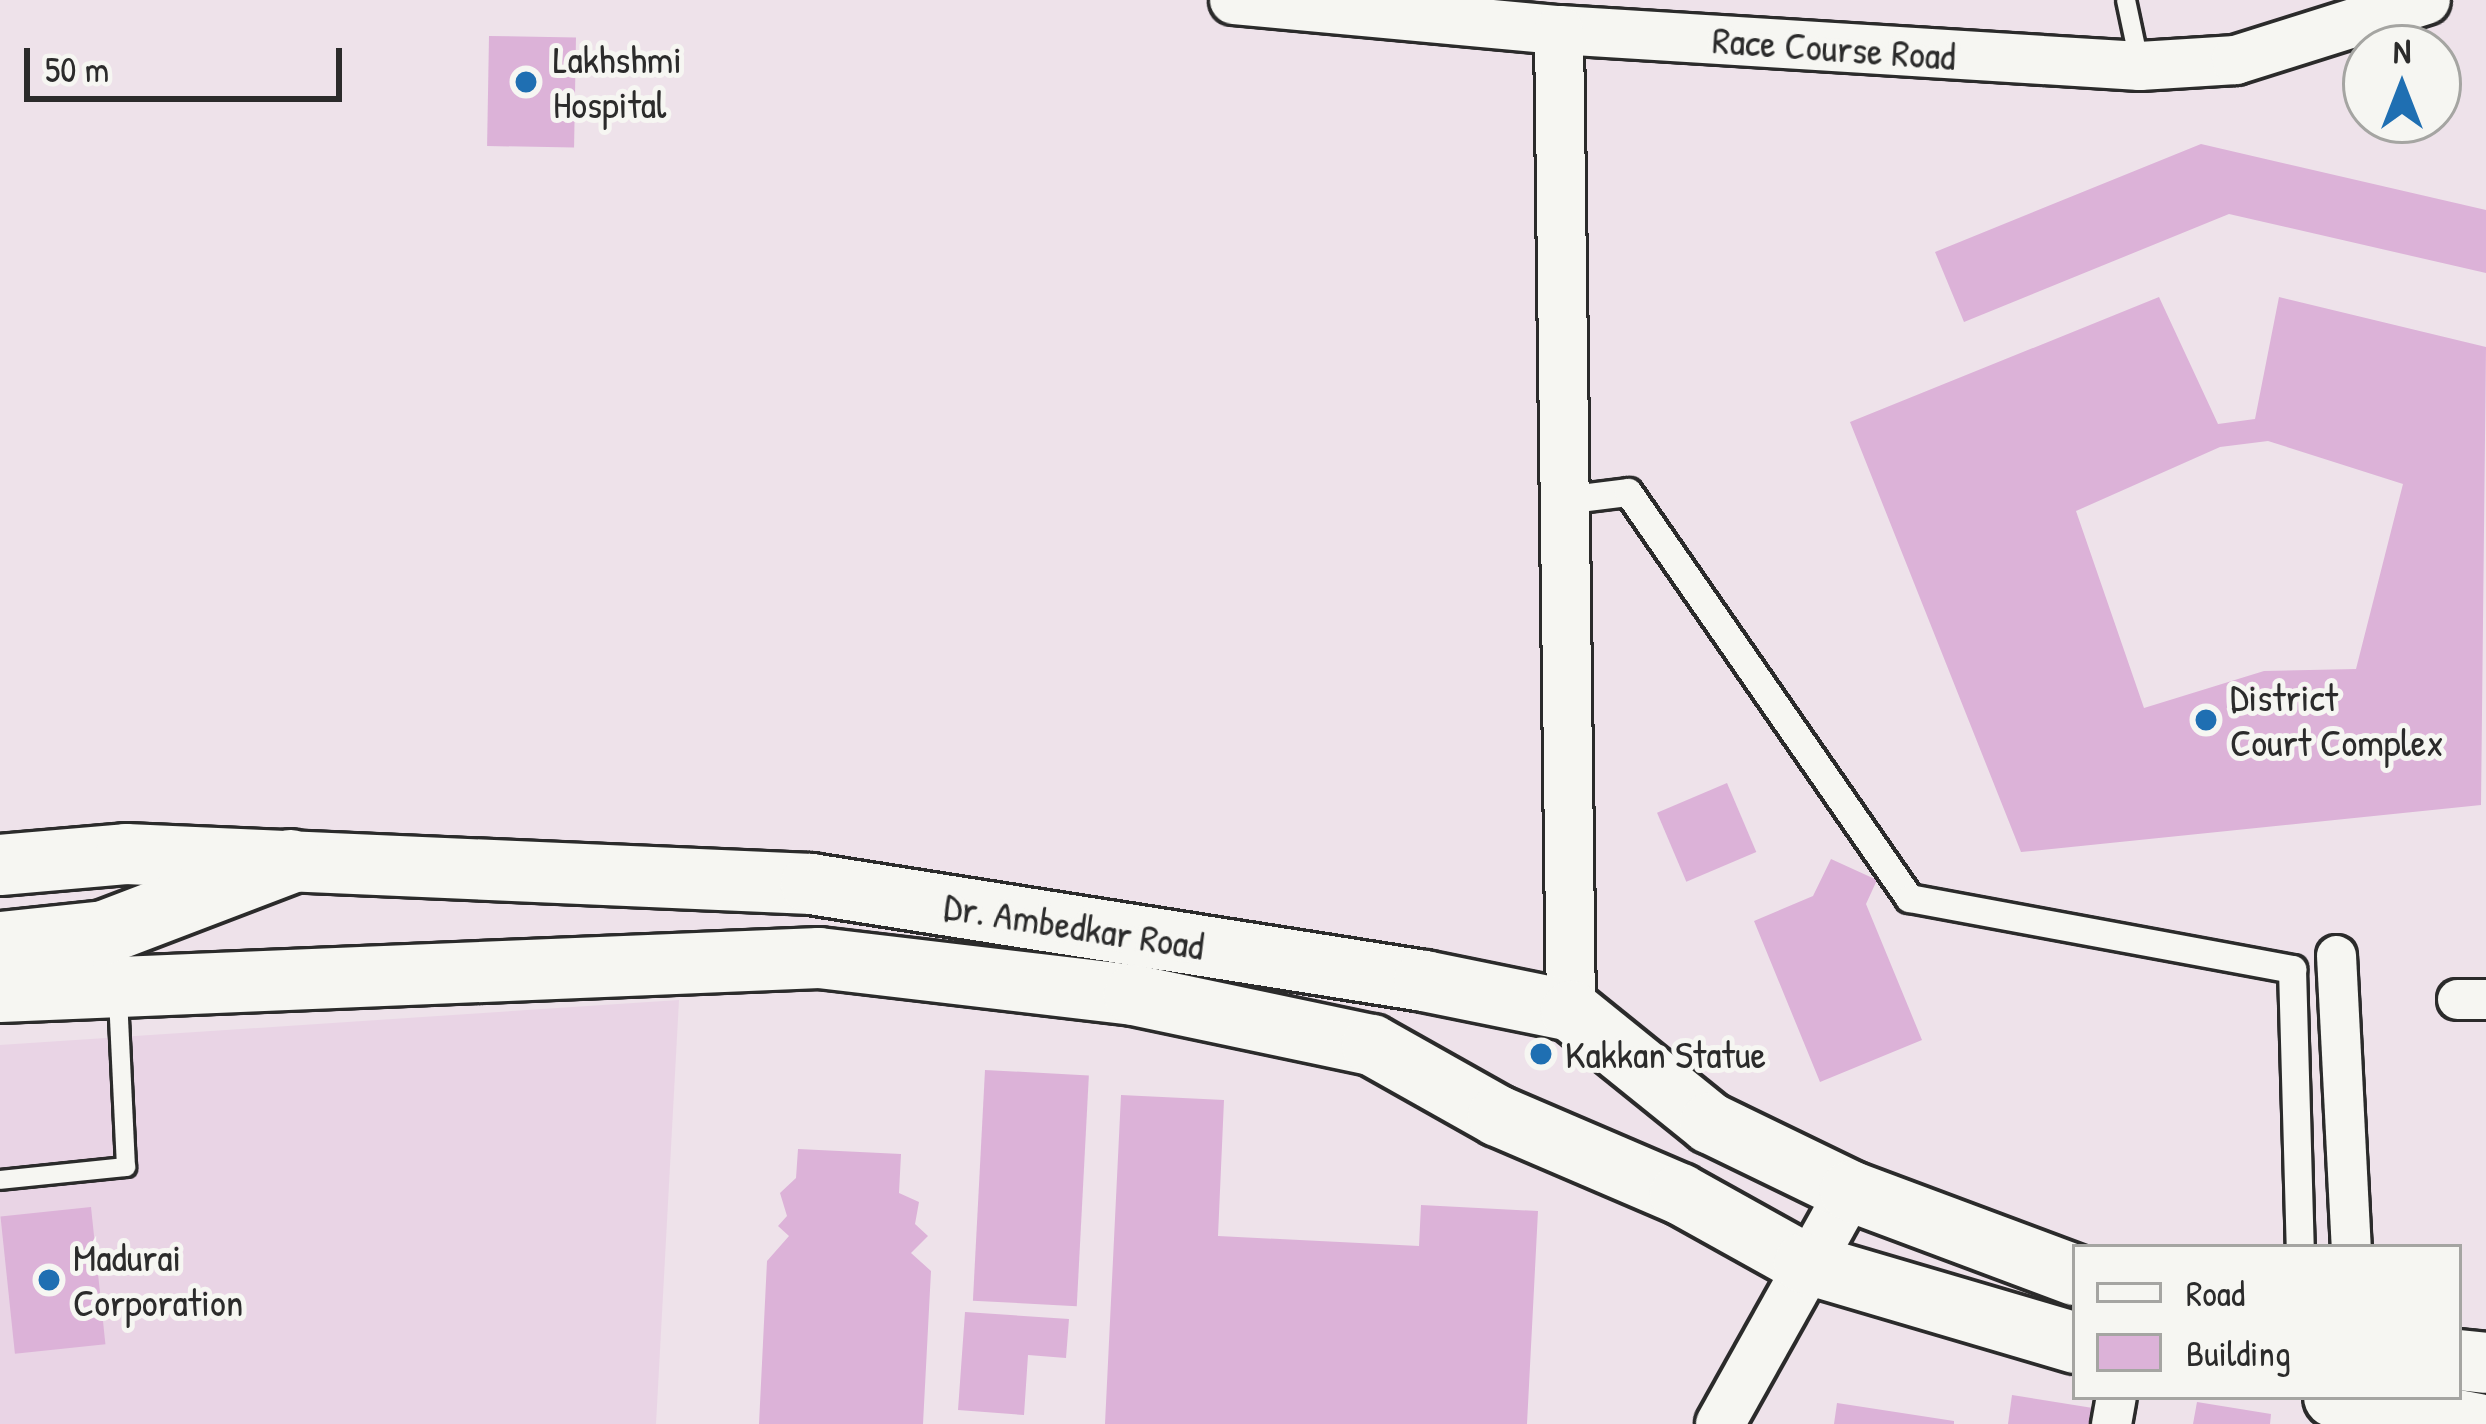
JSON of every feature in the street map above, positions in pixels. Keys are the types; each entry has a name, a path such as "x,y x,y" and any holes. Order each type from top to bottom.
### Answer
{"highway":[{"path":"0,944 104,932 290,861"}],"main road":[{"name":"Dr. Ambedkar Road","path":"0,865 126,854 811,884 1570,1011 1711,1123 1850,1191 2072,1274"},
{"name":"Dr. Ambedkar Road","path":"0,992 818,958 1134,995 1372,1045 1498,1116 1680,1194 1804,1263 2072,1342"},
{"path":"2350,1400 2478,1424"}],"street":[{"name":"Race Course Road","path":"1234,0 1559,30 2140,66 2236,60 2426,0"},
{"path":"1559,30 1570,1011"},
{"path":"1564,500 1628,492 1909,898 2292,969 2300,1244"},
{"path":"2336,955 2351,1244"},
{"path":"1720,1424 1804,1263 1850,1191"}],"lane":[{"path":"2126,0 2140,66"},
{"path":"0,1180 126,1167 118,986"}],"shaded area":[{"path":"679,1000 656,1424 0,1424 0,1045"}],"building":[{"path":"489,36 576,38 574,148 487,146"},
{"path":"2201,144 2486,210 2486,273 2229,214 1964,322 1935,252"},
{"path":"2159,297 2218,424 2255,419 2279,297 2486,347 2481,805 2021,852 1850,422","holes":["2268,441 2403,484 2356,669 2264,671 2144,708 2076,511 2220,447"]},
{"path":"1727,783 1756,852 1686,882 1657,813"},
{"path":"1831,859 1877,880 1866,904 1922,1040 1820,1082 1754,921 1813,896"},
{"path":"985,1070 1089,1075 1077,1306 973,1301"},
{"path":"1121,1095 1224,1100 1218,1236 1419,1246 1421,1205 1538,1211 1527,1424 1105,1424"},
{"path":"798,1149 901,1154 899,1193 919,1202 915,1224 928,1236 911,1253 931,1271 923,1424 759,1424 767,1261 789,1236 778,1226 787,1216 780,1193 796,1178"},
{"name":"Madurai Corporation","path":"91,1207 105,1344 15,1354 0,1217"},
{"path":"965,1312 1069,1319 1066,1358 1028,1355 1024,1415 958,1410"},
{"path":"2012,1395 2099,1409 2096,1424 2008,1424"},
{"path":"2197,1402 2271,1414 2270,1424 2193,1424"},
{"path":"1837,1403 1954,1421 1954,1424 1834,1424"}],"place":[{"name":"Lakhshmi Hospital","path":"526,82"},
{"name":"District Court Complex","path":"2206,720"},
{"name":"Kakkan Statue","path":"1541,1054"},
{"name":"Madurai Corporation","path":"49,1280"}]}
